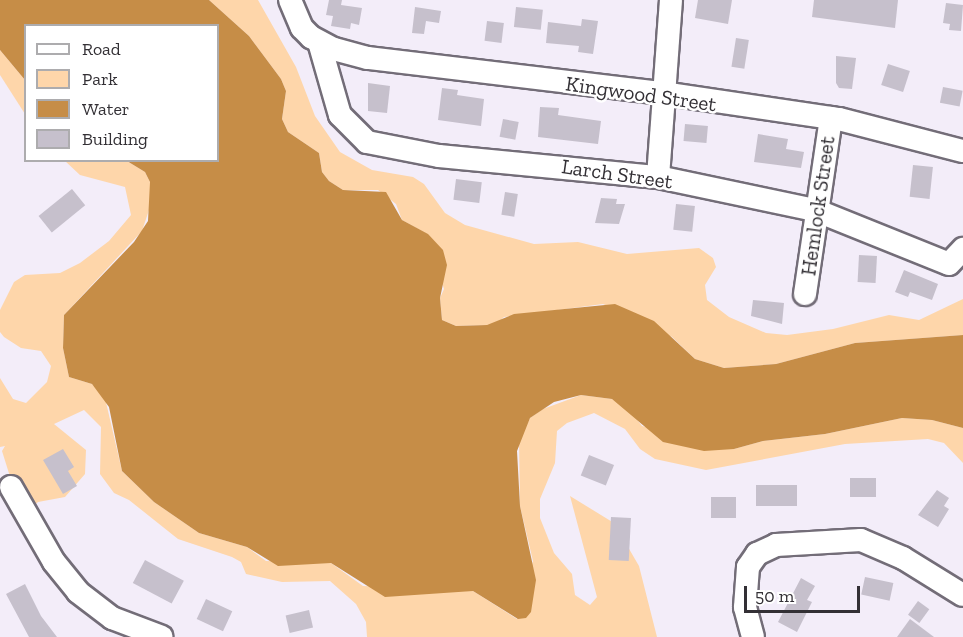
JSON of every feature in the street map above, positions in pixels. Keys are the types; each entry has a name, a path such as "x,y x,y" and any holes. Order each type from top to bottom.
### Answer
{"street":[{"path":"290,0 302,28 319,42"},
{"path":"658,177 662,93 671,0"},
{"name":"Kingwood Street","path":"319,42 368,58 662,93 831,118 963,152"},
{"name":"Larch Street","path":"319,42 340,115 367,142 439,156 658,177 815,210 949,264 963,249"},
{"name":"Hemlock Street","path":"805,294 815,210 831,118"},
{"path":"11,487 54,562 78,592 112,618 162,637"},
{"path":"753,637 746,607 746,577 753,558 767,548 853,538 903,558 963,595"}],"green space":[{"path":"209,0 258,0 296,67 315,116 340,152 372,170 413,177 424,184 445,213 465,225 534,244 578,242 627,254 699,248 713,258 716,267 705,285 707,300 729,317 766,333 787,335 833,329 889,315 919,320 963,299 963,335 855,343 776,364 724,368 695,359 672,337 603,304 504,317 496,324 487,325 456,326 442,320 440,298 444,289 427,234 402,220 396,204 378,190 343,190 329,181 322,172 319,153 288,132 282,119 286,91 281,79 249,36"},
{"path":"0,50 24,79 24,112 0,75"},
{"path":"66,162 129,162 145,172 150,182 151,204 142,231 64,315 63,348 69,377 92,384 105,398 122,471 154,502 199,533 247,547 266,561 331,563 363,586 473,591 517,619 533,561 520,506 519,440 530,418 543,409 581,395 612,399 631,412 642,426 734,449 763,441 825,434 902,418 932,420 963,428 963,463 944,443 928,439 845,444 706,470 655,459 640,449 625,429 594,413 567,423 557,431 555,463 540,499 540,518 554,553 572,574 575,595 590,605 597,597 570,496 614,523 639,566 657,637 367,637 366,622 356,604 330,581 282,582 246,574 241,562 178,539 129,500 114,493 100,474 101,427 84,410 54,424 86,450 85,474 65,497 38,502 29,510 12,483 2,451 5,446 0,447 0,378 13,399 26,403 47,382 51,366 41,351 21,348 4,337 0,332 0,310 14,282 25,275 60,273 80,263 109,241 131,215 125,187 80,175"}],"water":[{"path":"0,0 209,0 249,36 281,79 286,91 282,119 288,132 319,153 322,172 329,181 343,190 386,192 402,220 428,234 443,250 447,265 440,298 442,320 456,326 487,325 514,314 615,304 654,321 695,359 724,368 776,364 855,343 963,335 963,428 932,420 902,418 825,434 763,441 734,449 704,451 663,442 612,399 581,395 554,402 530,418 517,451 520,506 536,580 531,612 526,618 518,619 473,591 385,597 331,563 278,566 247,547 199,533 154,502 122,471 109,407 92,384 69,377 63,348 64,315 134,242 148,221 150,182 145,172 129,162 219,162 219,24 24,24 24,79 0,50"}],"building":[{"path":"329,0 342,0 341,5 362,8 359,25 351,23 350,29 331,26 333,16 326,15"},
{"path":"698,0 732,0 728,24 695,18"},
{"path":"814,0 898,0 895,28 812,17"},
{"path":"946,3 963,5 961,31 949,30 950,24 943,23"},
{"path":"415,7 441,11 439,23 426,21 424,34 412,33"},
{"path":"516,7 543,10 541,30 514,27"},
{"path":"582,19 598,21 593,54 578,52 579,46 546,43 548,22 581,26"},
{"path":"487,21 504,23 501,43 485,41"},
{"path":"736,38 749,40 744,69 731,67"},
{"path":"836,56 856,58 852,89 839,88 836,83"},
{"path":"888,64 910,71 903,92 881,85"},
{"path":"368,83 390,86 387,113 368,111"},
{"path":"943,87 963,91 960,107 940,103"},
{"path":"442,88 458,90 457,95 484,99 481,126 438,120"},
{"path":"540,107 559,108 558,115 601,121 598,144 538,137"},
{"path":"503,119 519,122 515,140 500,137"},
{"path":"685,124 708,126 706,143 684,141"},
{"path":"758,134 788,139 786,149 804,152 801,168 754,162"},
{"path":"913,165 933,167 930,199 910,197"},
{"path":"456,179 482,182 479,203 453,200"},
{"path":"72,189 85,205 52,232 39,216"},
{"path":"505,192 518,194 514,217 501,215"},
{"path":"601,198 617,199 616,204 625,204 619,224 595,223"},
{"path":"676,204 695,206 692,232 673,230"},
{"path":"859,255 877,256 876,283 858,282"},
{"path":"904,270 938,284 932,300 910,292 908,297 895,292"},
{"path":"753,300 784,303 782,324 751,316"},
{"path":"63,449 74,467 68,471 77,486 63,494 43,460"},
{"path":"589,455 614,465 606,486 581,475"},
{"path":"850,478 876,478 876,497 850,497"},
{"path":"756,485 797,485 797,506 756,506"},
{"path":"937,490 949,498 944,506 949,509 938,527 918,515"},
{"path":"711,497 736,497 736,518 711,518"},
{"path":"611,517 631,518 629,561 609,560"},
{"path":"145,560 184,581 172,604 133,583"},
{"path":"865,577 893,583 890,601 861,595"},
{"path":"801,578 815,586 807,600 812,602 797,632 778,622"},
{"path":"25,584 41,616 57,637 29,637 6,594"},
{"path":"206,599 232,611 223,631 197,619"},
{"path":"918,601 929,609 919,623 908,615"},
{"path":"309,610 313,628 290,633 286,615"},
{"path":"910,619 934,637 897,637"}]}
